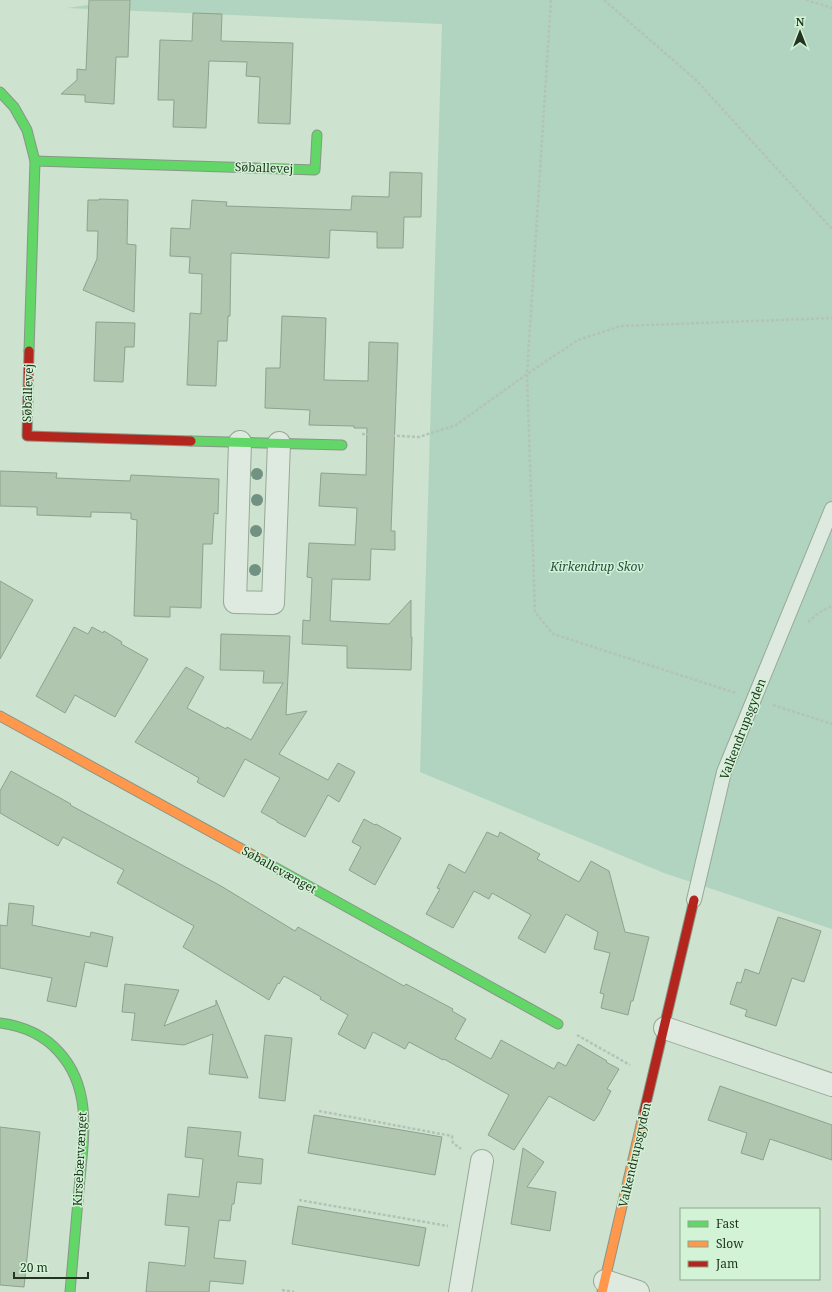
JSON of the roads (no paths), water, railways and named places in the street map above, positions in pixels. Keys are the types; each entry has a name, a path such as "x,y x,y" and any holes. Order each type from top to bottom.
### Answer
{"street":[{"name":"Søballevej","path":"0,92 14,107 27,130 35,161 27,436 342,444"},
{"name":"Søballevej","path":"35,161 315,170 317,135"},
{"path":"240,442 235,602 273,603 279,443"},
{"name":"Søballevænget","path":"0,716 558,1024"},
{"name":"Valkendrupsgyden","path":"638,1292 604,1286 694,900"},
{"name":"Kirsebærvænget","path":"0,1023 21,1027 43,1037 61,1053 73,1070 81,1089 84,1105 84,1133 70,1292"},
{"path":"664,1028 832,1085"},
{"path":"460,1292 482,1161"}],"lane":[{"name":"Valkendrupsgyden","path":"694,900 724,772 832,509"}],"park label":[{"name":"Kirkendrup Skov","path":"597,567"}]}
